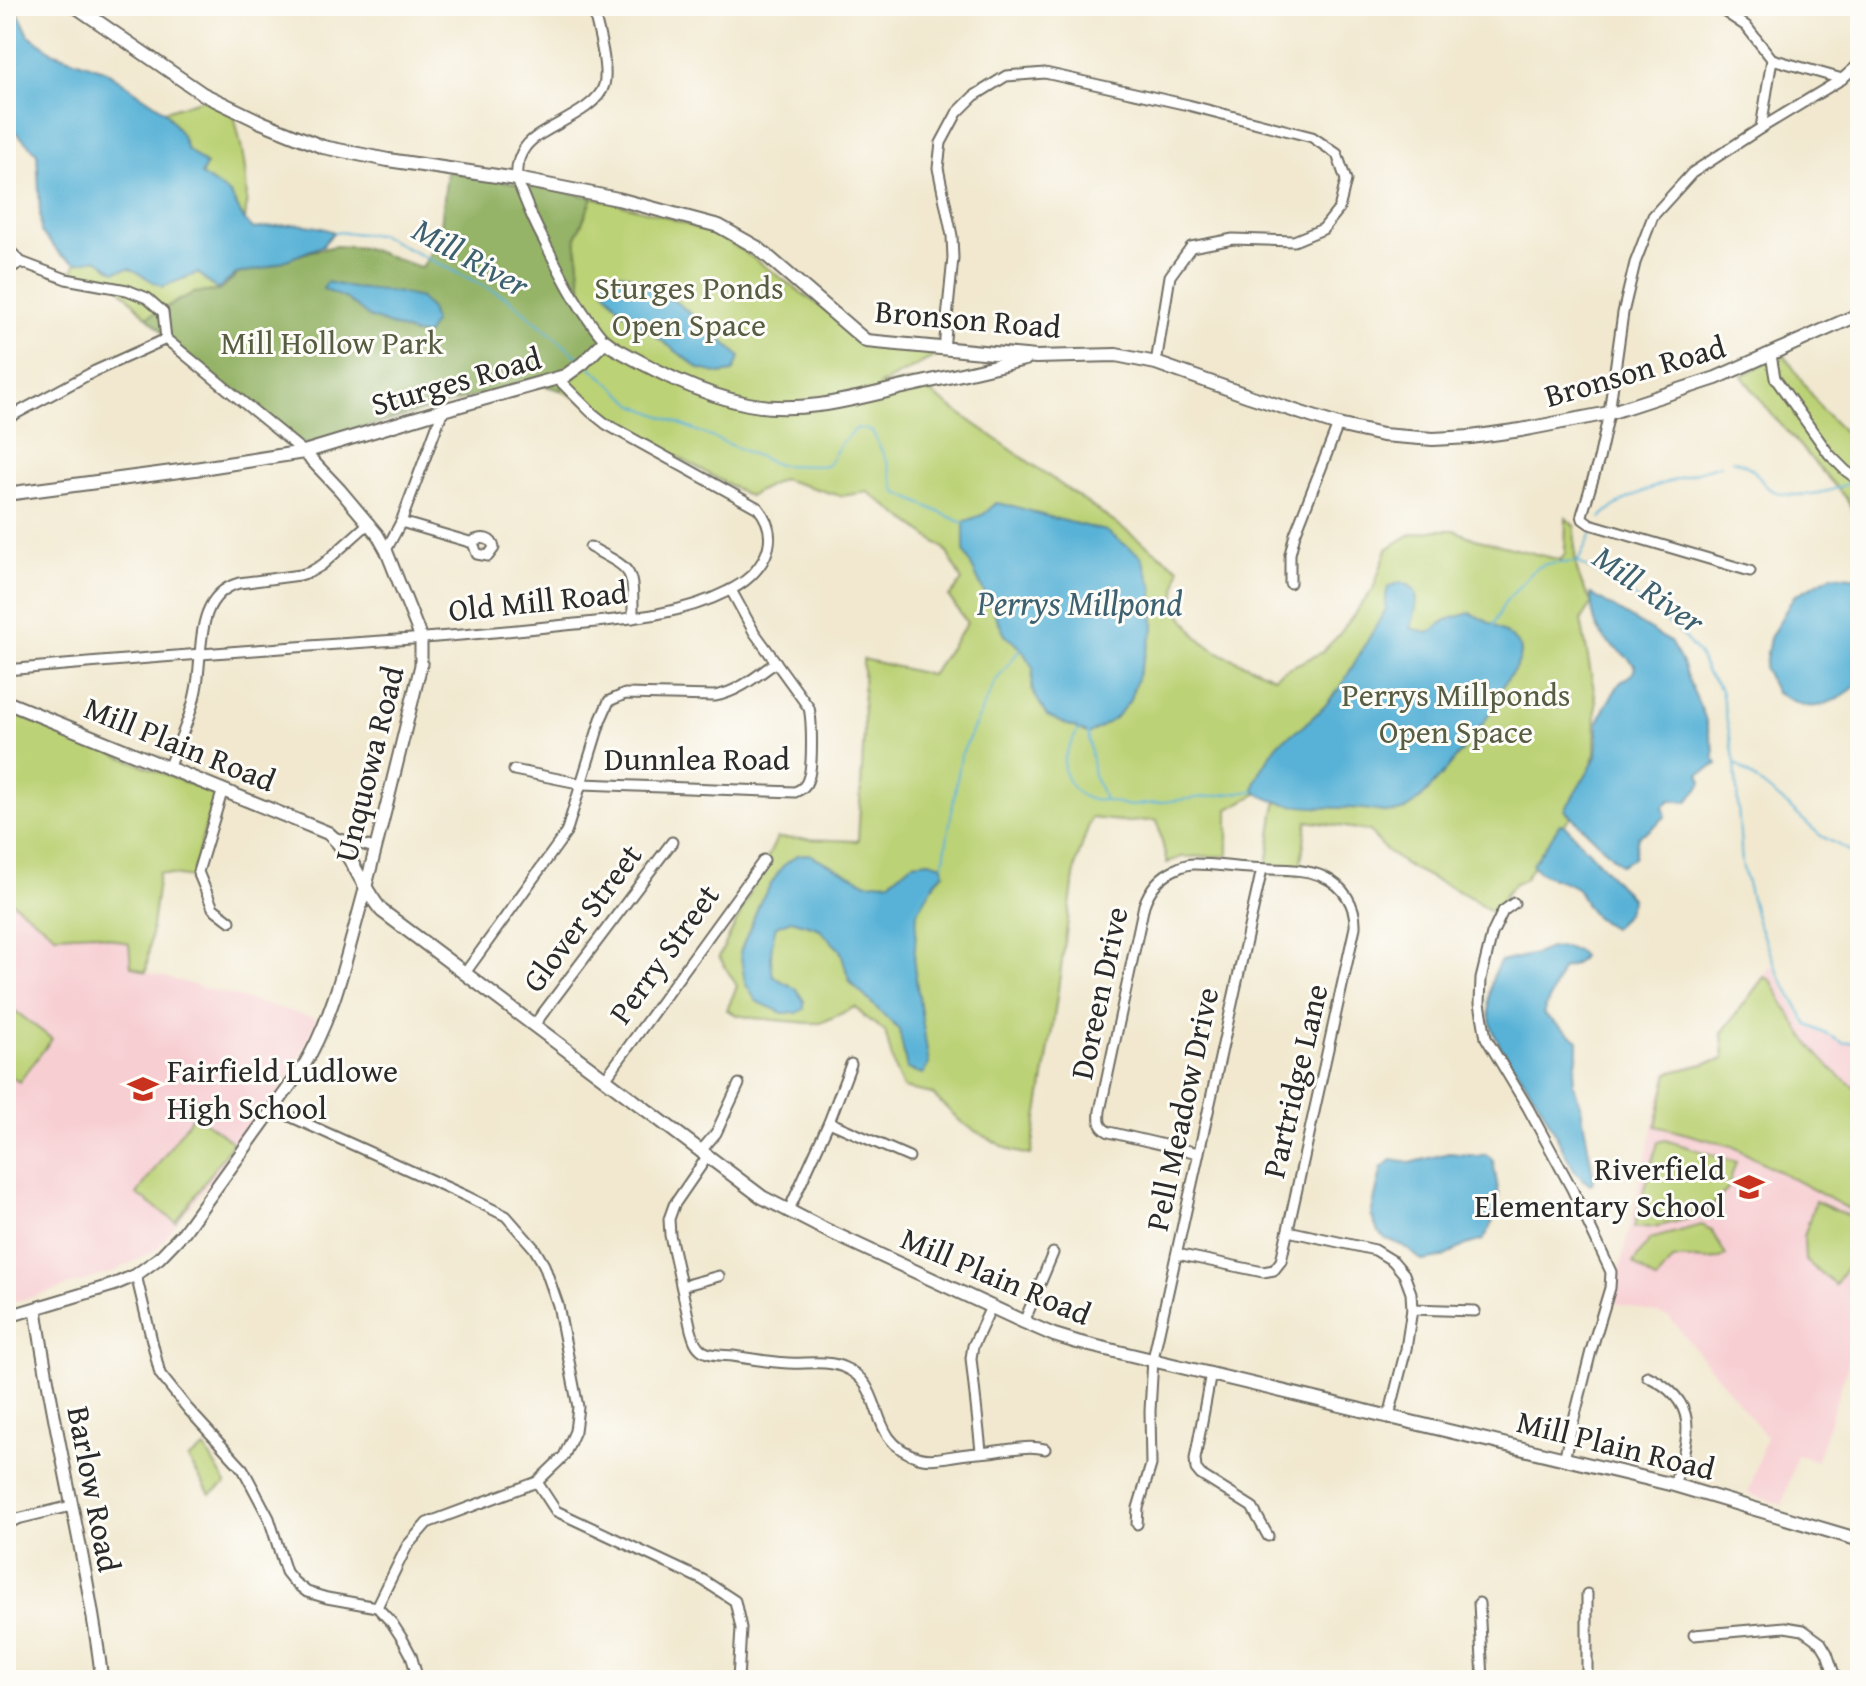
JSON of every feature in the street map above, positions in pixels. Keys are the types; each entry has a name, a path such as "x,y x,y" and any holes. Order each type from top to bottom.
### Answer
{"main road":[{"name":"Bronson Road","path":"75,6 203,94 323,147 618,199 719,226 758,248 866,341 1036,357 1116,355 1156,363 1338,425 1382,435 1433,439 1471,437 1609,413 1716,378 1860,314"},
{"path":"601,346 717,397 777,408 830,405 1036,357"},
{"name":"Sturges Road","path":"6,494 304,452 561,378 601,346"},
{"name":"Mill Plain Road","path":"6,702 322,829 333,837 360,873 382,911 762,1197 1024,1322 1063,1338 1674,1485 1860,1540"}],"street":[{"path":"592,6 605,68 604,87 587,106 527,144 519,160 517,179 530,213 601,346"},
{"path":"1716,6 1746,26 1772,59 1842,79"},
{"path":"1761,128 1772,59"},
{"path":"1750,571 1590,524 1583,519 1609,413 1623,313 1635,263 1653,216 1692,173 1842,79 1860,63"},
{"path":"944,349 953,258 952,236 938,168 941,143 957,113 974,96 1006,76 1045,73 1312,137 1337,154 1346,180 1339,209 1323,229 1294,241 1233,239 1191,247 1170,276 1156,363"},
{"path":"6,247 21,262 66,279 127,290 147,298 163,312 166,339 95,371 6,419"},
{"path":"6,271 21,262"},
{"name":"Unquowa Road","path":"6,1317 94,1292 136,1275 159,1258 184,1232 311,1054 333,1002 366,887 421,665 421,638 386,550 369,523 304,452 166,339"},
{"path":"1765,357 1775,378 1829,454 1859,481"},
{"name":"Old Mill Road","path":"6,670 494,633 633,618 675,610 731,590 763,562 769,537 761,510 606,424 561,378"},
{"path":"386,550 401,522 443,410"},
{"path":"1290,583 1290,554 1295,534 1338,425"},
{"path":"401,522 473,543"},
{"path":"169,766 197,688 208,608 220,591 239,583 310,572 369,523"},
{"path":"590,547 629,572 633,587 633,618"},
{"name":"Dunnlea Road","path":"514,770 583,784 800,790 810,774 811,713 754,632 731,590"},
{"path":"465,973 563,838 583,784 601,719 611,699 625,694 723,695 776,662"},
{"path":"223,789 198,872 213,908 230,921"},
{"name":"Mill Plain Road","path":"333,837 375,848"},
{"name":"Glover Street","path":"534,1025 672,842"},
{"name":"Perry Street","path":"605,1079 764,860"},
{"name":"Doreen Drive","path":"1198,1153 1109,1132 1102,1128 1099,1121 1144,905 1155,884 1179,867 1197,864 1262,869"},
{"name":"Pell Meadow Drive","path":"1137,1524 1138,1508 1151,1465 1153,1359 1262,869"},
{"name":"Partridge Lane","path":"1177,1254 1258,1272 1271,1272 1281,1261 1353,940 1355,921 1348,898 1339,886 1327,878 1306,872 1262,869"},
{"path":"1514,903 1503,911 1492,934 1481,979 1480,1003 1486,1038 1572,1189 1611,1272 1610,1288 1564,1459"},
{"path":"788,1212 829,1122 851,1064"},
{"path":"739,1084 669,1219 694,1339 703,1351 786,1363 842,1366 861,1380 872,1397 886,1436 898,1448 923,1459 1033,1446 1045,1449"},
{"path":"274,1109 506,1216 534,1248 544,1265 558,1305 578,1407 575,1431 564,1456 537,1482 427,1523 407,1546 377,1607"},
{"path":"829,1122 909,1157"},
{"path":"1288,1231 1375,1250 1388,1256 1408,1282 1412,1309 1406,1349 1389,1416"},
{"path":"1024,1322 1053,1253"},
{"path":"136,1275 160,1374 243,1469 269,1518 286,1572 307,1592 377,1607 403,1640 418,1680"},
{"path":"682,1286 719,1276"},
{"path":"981,1451 971,1358 973,1346 991,1307"},
{"name":"Barlow Road","path":"36,1309 52,1412 95,1626 102,1680"},
{"path":"1412,1309 1475,1311"},
{"path":"1211,1373 1195,1459 1196,1469 1252,1507 1268,1536"},
{"path":"1647,1376 1670,1389 1678,1398 1686,1418 1687,1435 1674,1485"},
{"path":"537,1482 556,1511 703,1580 735,1601 741,1628 738,1680"},
{"path":"6,1525 17,1519 71,1506"},
{"path":"1587,1594 1587,1680"},
{"path":"1479,1603 1483,1680"},
{"path":"1694,1635 1785,1627 1803,1630 1821,1643 1836,1680"}],"shaded area":[{"name":"Fairfield Ludlowe High School","path":"6,897 55,935 94,933 129,944 146,972 318,1019 293,1071 268,1107 157,1249 113,1272 6,1305"},
{"name":"Riverfield Elementary School","path":"1771,965 1805,1026 1843,1044 1860,1042 1860,1327 1817,1461 1797,1455 1782,1505 1748,1494 1766,1436 1669,1317 1612,1302 1666,1072 1724,1057 1720,1033"}],"green space":[{"path":"202,99 234,115 246,181 245,221 230,194 201,175 206,165 187,149 165,111"},
{"name":"Mill Hollow Park","path":"447,171 593,197 576,237 582,292 606,347 560,390 527,381 304,445 296,442 173,346 147,317 194,293 219,291 238,274 336,246 365,248 422,268 440,235"},
{"name":"Perrys Millponds Open Space","path":"593,197 661,215 721,237 867,340 941,353 878,386 914,381 1179,568 1175,600 1196,635 1224,655 1274,677 1321,653 1338,636 1373,589 1387,549 1409,535 1454,530 1475,539 1561,560 1565,553 1566,518 1575,527 1576,566 1592,603 1581,620 1596,701 1595,755 1575,811 1524,880 1515,883 1504,896 1496,916 1470,897 1402,862 1370,831 1307,821 1299,876 1266,875 1279,793 1270,787 1228,809 1228,856 1181,857 1167,863 1157,820 1129,822 1091,818 1076,864 1031,1155 1012,1151 975,1131 932,1094 903,1088 885,1031 855,1007 821,1023 753,1018 727,1010 737,986 719,957 777,838 858,841 864,732 863,659 931,675 967,623 949,597 962,581 945,549 868,492 841,496 782,479 749,496 661,448 608,414 560,390 606,347 582,292 576,237"},
{"path":"97,259 113,270 131,267 197,273 219,291 193,293 147,317 118,286 70,275 78,261"},
{"path":"1783,353 1823,411 1860,448 1860,527 1846,498 1742,376"},
{"path":"6,711 215,794 191,878 159,873 146,972 131,966 129,944 94,933 55,935 6,897"},
{"path":"1764,977 1771,980 1819,1056 1860,1090 1860,1215 1732,1146 1656,1126 1668,1073 1724,1059 1722,1033"},
{"path":"6,1004 52,1039 19,1082 6,1073"},
{"path":"194,1114 233,1142 176,1222 137,1194"},
{"path":"1665,1140 1736,1162 1727,1190 1703,1215 1655,1227 1634,1228 1658,1142"},
{"path":"1815,1201 1860,1221 1860,1248 1835,1285 1805,1260 1804,1237"},
{"path":"1701,1225 1712,1230 1726,1256 1712,1260 1672,1260 1656,1281 1633,1263 1650,1239"},
{"path":"205,1448 226,1484 210,1494 188,1459"}],"water":[{"path":"6,6 15,6 29,35 54,53 104,70 165,111 187,149 206,165 201,175 230,194 245,221 254,229 304,225 334,232 322,246 266,268 236,274 217,290 198,273 162,287 130,268 115,271 97,259 77,263 61,255 41,232 37,153 6,122"},
{"path":"609,273 626,274 641,281 687,310 740,357 733,372 720,374 700,369 622,311 604,289 603,280"},
{"path":"327,282 420,298 430,309 434,323 426,335 414,334 369,317 347,299 323,289"},
{"name":"Perrys Millpond","path":"996,503 1106,531 1141,556 1153,587 1154,629 1129,702 1114,719 1089,734 1047,716 1032,690 1033,668 1021,648 1005,635 964,551 964,522 984,514"},
{"path":"1832,575 1860,578 1860,681 1836,699 1807,706 1776,693 1764,668 1770,638 1794,596"},
{"path":"1400,582 1416,594 1411,628 1427,633 1446,620 1470,613 1505,633 1520,647 1518,662 1480,727 1426,792 1414,804 1399,812 1306,807 1266,798 1254,791 1260,772 1279,742 1301,728 1341,686 1386,609 1388,587"},
{"path":"1591,594 1670,642 1704,715 1714,759 1718,764 1699,774 1700,787 1687,802 1670,800 1663,807 1666,816 1638,836 1634,858 1621,865 1565,810 1597,756 1598,722 1605,707 1620,683 1633,673 1635,666 1599,630"},
{"path":"1560,824 1566,826 1631,898 1625,915 1612,928 1592,913 1577,889 1541,873 1532,864"},
{"path":"809,854 867,883 890,881 913,863 929,861 943,865 944,873 937,879 917,913 914,966 929,1064 923,1074 907,1069 899,1030 850,982 840,950 818,928 791,920 776,926 772,945 773,976 796,989 804,1001 804,1009 797,1013 783,1013 756,1001 745,983 740,952 761,900 782,867 797,855"},
{"path":"1564,947 1582,956 1576,963 1562,969 1543,1014 1578,1040 1573,1083 1581,1107 1594,1180 1591,1184 1575,1171 1540,1104 1502,1049 1491,1026 1489,1012 1492,982 1500,962"},
{"path":"1449,1153 1486,1154 1493,1160 1499,1196 1491,1227 1483,1240 1441,1258 1423,1261 1378,1232 1371,1215 1382,1167 1392,1160 1410,1163"}],"waterway":[{"name":"Mill River","path":"334,232 380,235 508,298 579,358"},
{"name":"Mill River","path":"587,364 635,405 778,465 827,466 842,442 857,428 872,431 888,464 896,492 965,524"},
{"path":"1732,460 1752,469 1765,485 1778,493 1813,494 1836,488 1853,479"},
{"path":"1601,518 1610,509 1639,493 1720,465"},
{"path":"1578,561 1592,533"},
{"name":"Mill River","path":"1493,626 1505,602 1535,569 1545,564 1578,562 1631,594 1676,629 1698,653 1707,673 1721,690 1735,763 1742,864 1757,921 1780,977 1808,1025 1844,1043 1860,1041"},
{"path":"943,865 961,755 995,682 1021,648"},
{"path":"1079,729 1065,756 1065,772 1070,784 1080,794 1092,800 1105,800"},
{"name":"Mill River","path":"1088,732 1094,775 1105,800 1130,806 1254,791"},
{"path":"1736,764 1821,836 1860,856"}],"place":[{"name":"Fairfield Ludlowe High School","path":"143,1089"},
{"name":"Riverfield Elementary School","path":"1749,1187"}],"park label":[{"name":"Sturges Ponds Open Space","path":"689,306"}]}
